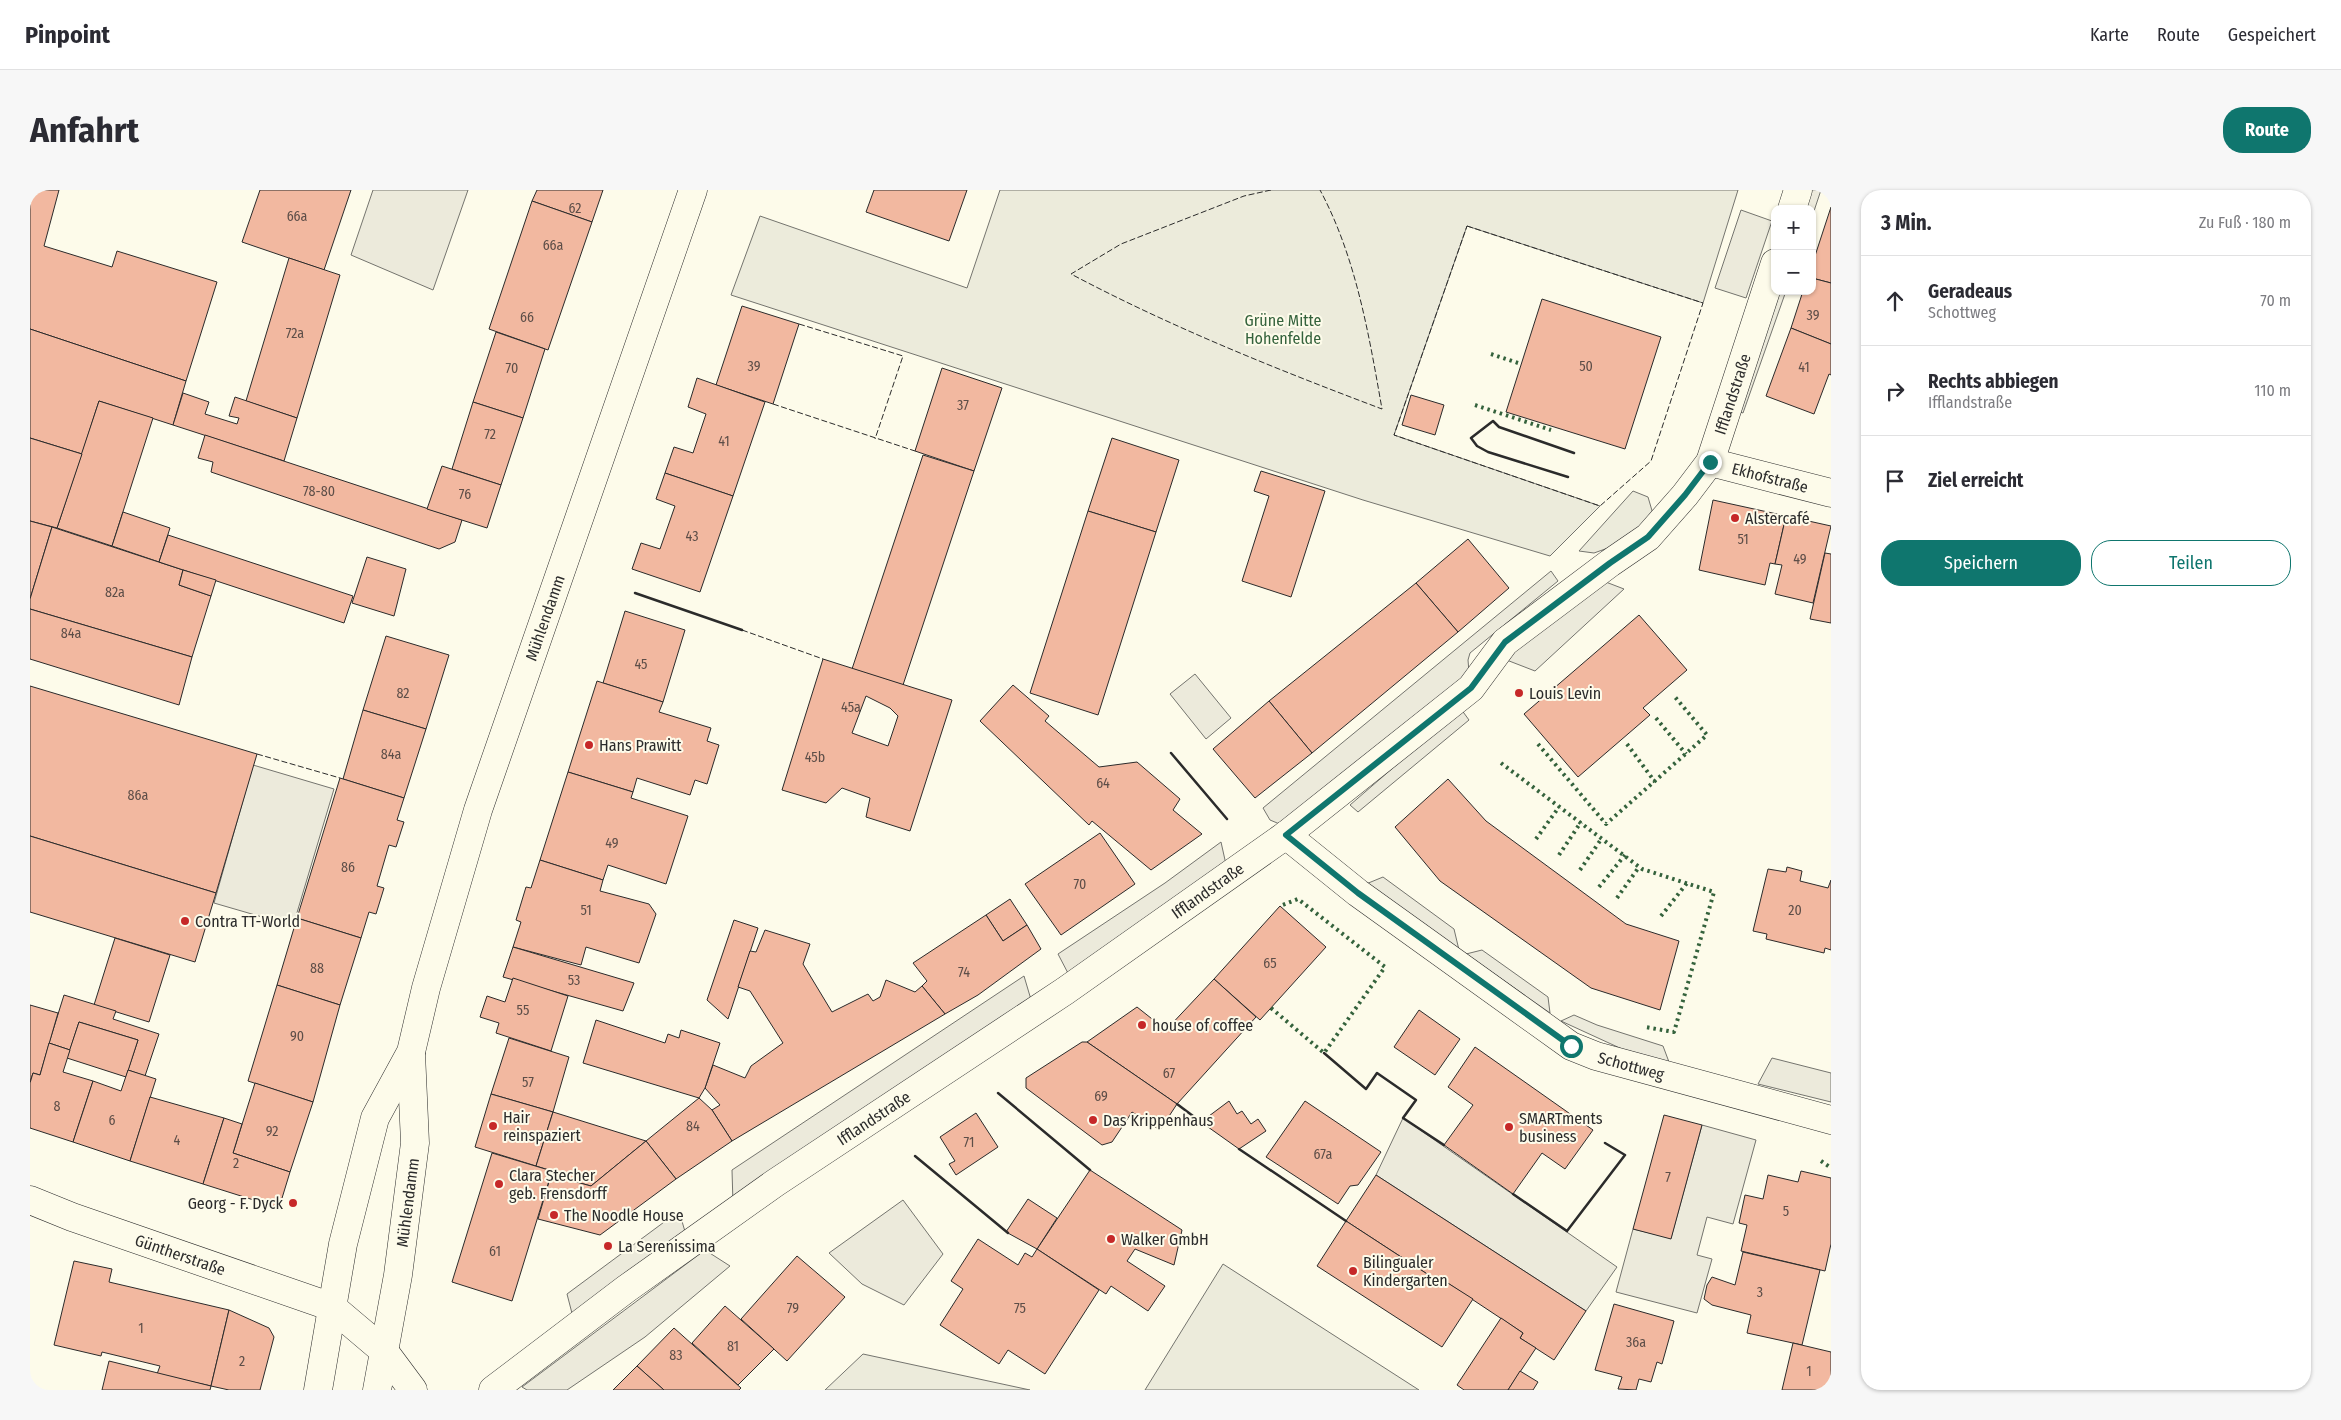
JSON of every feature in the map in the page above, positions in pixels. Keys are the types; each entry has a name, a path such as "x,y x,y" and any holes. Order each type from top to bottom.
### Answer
{"street":[{"name":"Mühlendamm","path":"318,1390 343,1244 375,1118 411,1052 426,988 478,810 693,190"},
{"path":"1793,205 1798,190"},
{"name":"Ifflandstraße","path":"493,1390 626,1289 775,1183 1065,990 1286,835 1471,688 1505,642 1610,563 1648,537 1685,495 1710,462 1771,275"},
{"name":"Ekhofstraße","path":"1710,462 1831,493"},
{"name":"Schottweg","path":"1286,835 1358,893 1571,1046 1596,1056 1831,1120"},
{"name":"Mühlendamm","path":"377,1390 398,1276 415,1142 411,1052"},
{"name":"Güntherstraße","path":"30,1200 332,1307"},
{"path":"332,1307 384,1351 413,1390"}],"green space":[{"name":"Grüne Mitte Hohenfelde","path":"1000,190 1738,190 1703,303 1467,226 1394,435 1600,506 1550,556 1363,500 731,295 760,216 967,288"},
{"path":"1633,491 1648,497 1653,514 1638,530 1608,548 1594,553 1579,551"},
{"path":"1223,1264 1419,1390 1145,1390"},
{"path":"863,1354 1030,1390 825,1390"}],"shaded area":[{"path":"373,190 468,190 433,290 351,255"},
{"path":"1808,190 1821,190 1816,205 1803,205"},
{"path":"1741,210 1771,221 1746,298 1715,288"},
{"path":"1774,295 1785,295 1743,413 1733,410"},
{"path":"1551,571 1558,581 1470,653 1468,660 1469,672 1282,825 1270,820 1263,808"},
{"path":"1598,579 1624,589 1535,671 1504,659"},
{"path":"1195,674 1231,718 1206,739 1170,694"},
{"path":"1461,709 1469,720 1358,812 1350,805"},
{"path":"253,765 334,789 293,926 214,903"},
{"path":"1221,842 1227,869 1070,977 1058,954 1165,883"},
{"path":"1383,877 1454,929 1459,950 1366,884"},
{"path":"1482,950 1548,997 1550,1013 1466,954"},
{"path":"1024,976 1032,1003 733,1204 732,1170"},
{"path":"1574,1015 1597,1025 1663,1046 1669,1062 1622,1049 1561,1021"},
{"path":"1772,1058 1831,1073 1831,1102 1758,1084"},
{"path":"1403,1118 1617,1267 1586,1311 1376,1175"},
{"path":"1702,1125 1756,1140 1733,1224 1707,1217 1697,1255 1712,1259 1697,1313 1616,1292 1633,1229 1671,1238"},
{"path":"903,1200 943,1254 904,1305 862,1284 829,1253"},
{"path":"679,1211 686,1235 574,1321 567,1294"},
{"path":"705,1250 730,1266 645,1337 567,1390 527,1390 522,1387"}],"building":[{"path":"30,190 59,190 44,246 112,267 117,251 217,282 186,381 30,329"},
{"path":"260,190 351,190 324,270 242,242"},
{"path":"537,190 603,190 592,222 532,201"},
{"path":"874,190 967,190 949,241 866,212"},
{"path":"532,201 592,222 548,350 489,329"},
{"path":"1831,207 1831,283 1816,279 1816,253"},
{"path":"289,258 340,275 297,418 246,401"},
{"path":"1816,279 1831,283 1831,344 1791,328 1802,295 1816,295"},
{"path":"1542,299 1661,337 1625,449 1506,412"},
{"path":"742,306 799,324 773,404 716,385"},
{"path":"1791,328 1831,344 1831,375 1829,374 1814,414 1766,396"},
{"path":"30,329 186,381 173,425 99,401 82,454 30,438"},
{"path":"496,332 545,349 523,418 473,402"},
{"path":"942,368 1002,388 974,471 915,451"},
{"path":"697,378 765,402 733,496 665,473 674,447 693,453 706,414 688,407"},
{"path":"183,393 209,402 205,414 237,424 239,418 229,416 235,397 297,418 284,461 173,425"},
{"path":"1411,395 1444,405 1435,435 1402,425"},
{"path":"99,401 153,418 112,546 57,528"},
{"path":"473,402 523,418 501,485 452,469"},
{"path":"205,435 462,520 455,542 439,549 211,472 213,462 198,458"},
{"path":"30,438 82,454 57,528 30,521"},
{"path":"1112,438 1179,460 1156,532 1088,511"},
{"path":"923,455 974,471 903,685 852,669"},
{"path":"442,466 501,485 487,528 427,509"},
{"path":"1261,471 1325,491 1291,597 1242,581 1269,496 1254,491"},
{"path":"665,473 733,496 700,592 632,569 641,543 660,549 675,506 656,499"},
{"path":"1713,500 1786,516 1775,564 1770,563 1765,585 1699,570"},
{"path":"1088,511 1156,532 1098,715 1030,693"},
{"path":"123,512 170,528 159,562 112,546"},
{"path":"1786,516 1831,526 1813,603 1775,594 1782,565 1775,564"},
{"path":"30,521 52,527 30,599"},
{"path":"52,527 183,570 179,585 211,596 192,657 30,609 30,599"},
{"path":"168,535 353,596 344,623 159,562"},
{"path":"1468,539 1509,588 1458,632 1416,583"},
{"path":"1825,553 1831,554 1831,623 1810,619"},
{"path":"367,557 406,569 394,616 352,603"},
{"path":"183,570 216,580 211,596 179,585"},
{"path":"1416,583 1458,632 1312,753 1269,701"},
{"path":"30,609 192,657 179,705 30,659"},
{"path":"625,611 685,630 663,702 603,683"},
{"path":"1639,615 1687,670 1643,708 1650,715 1578,777 1524,714"},
{"path":"386,636 449,655 426,729 363,710"},
{"path":"823,659 952,700 910,831 866,817 870,798 842,788 826,803 782,790","holes":["866,696 890,708 898,716 888,746 852,733"]},
{"path":"597,681 663,702 659,712 711,728 707,741 719,745 707,784 695,780 690,795 637,778 633,792 568,772"},
{"path":"1013,685 1049,716 1045,721 1099,767 1137,762 1180,799 1173,810 1202,834 1151,870 1092,821 1089,825 980,721"},
{"path":"30,686 257,754 216,893 30,836"},
{"path":"1269,701 1312,753 1255,798 1213,749"},
{"path":"363,710 426,729 404,798 343,779"},
{"path":"568,772 633,792 631,798 688,816 666,884 608,865 603,880 540,860"},
{"path":"340,778 404,798 397,820 404,822 396,847 389,845 377,886 384,888 376,914 369,912 361,938 297,918"},
{"path":"1448,779 1486,821 1626,924 1679,941 1660,1010 1591,988 1440,881 1395,827"},
{"path":"1100,833 1135,884 1061,935 1025,884"},
{"path":"30,836 216,893 195,962 30,912"},
{"path":"540,860 603,880 600,891 649,904 656,914 639,963 586,947 581,965 513,947 521,922 516,920 526,887 531,888"},
{"path":"1787,867 1802,871 1800,881 1828,888 1831,880 1831,950 1825,948 1824,953 1766,939 1767,934 1753,931 1768,869 1786,872"},
{"path":"1010,899 1027,925 1003,941 986,915"},
{"path":"1280,906 1326,947 1260,1020 1214,979"},
{"path":"986,915 1003,941 1027,925 1041,949 978,995 945,1014 922,986 927,981 913,963"},
{"path":"297,918 361,938 340,1005 277,985"},
{"path":"734,920 758,928 728,1019 707,1000"},
{"path":"765,930 810,944 803,964 832,1012 868,994 873,1001 880,997 886,980 915,992 922,986 945,1014 732,1141 712,1110 720,1105 705,1088 713,1065 745,1078 751,1066 783,1043 750,991 738,987 750,951 756,952"},
{"path":"115,938 170,955 149,1022 94,1005"},
{"path":"513,947 634,983 623,1011 503,977"},
{"path":"513,978 568,996 551,1051 496,1033 499,1023 480,1017 487,996 505,1002"},
{"path":"1214,979 1256,1017 1177,1104 1087,1042 1137,1007 1166,1030"},
{"path":"277,985 340,1005 313,1102 248,1081"},
{"path":"64,995 116,1011 113,1019 159,1034 145,1076 128,1070 138,1040 79,1022 70,1050 49,1043"},
{"path":"30,1005 58,1013 40,1075 33,1073 30,1082"},
{"path":"1419,1010 1460,1039 1435,1075 1394,1047"},
{"path":"596,1020 665,1043 668,1034 679,1038 681,1030 720,1043 705,1088 699,1098 583,1063"},
{"path":"79,1022 138,1040 126,1077 67,1058"},
{"path":"509,1038 569,1057 553,1112 491,1094"},
{"path":"1082,1042 1087,1042 1177,1104 1160,1130 1132,1112 1112,1142 1102,1145 1026,1088 1026,1078"},
{"path":"49,1043 70,1050 63,1072 93,1081 73,1142 30,1128 30,1083 33,1073 40,1075"},
{"path":"1475,1047 1593,1130 1565,1169 1542,1153 1513,1194 1444,1145 1473,1105 1448,1087"},
{"path":"128,1070 156,1079 130,1161 73,1142 93,1081 121,1091"},
{"path":"255,1083 313,1102 290,1172 233,1153"},
{"path":"491,1094 553,1112 536,1166 475,1147"},
{"path":"150,1097 224,1118 203,1184 130,1161"},
{"path":"699,1098 712,1110 732,1141 676,1179 646,1141"},
{"path":"1229,1101 1237,1114 1242,1111 1251,1124 1258,1119 1266,1131 1239,1149 1201,1122"},
{"path":"1305,1101 1381,1152 1358,1185 1350,1186 1338,1204 1266,1157"},
{"path":"553,1112 646,1141 591,1186 551,1175 552,1171 536,1166"},
{"path":"976,1113 998,1147 956,1175 949,1164 955,1161 940,1137"},
{"path":"1664,1115 1702,1125 1671,1239 1633,1229"},
{"path":"224,1118 242,1124 233,1153 290,1172 279,1208 203,1184"},
{"path":"646,1141 676,1179 600,1235 538,1219 551,1175 591,1186"},
{"path":"492,1153 552,1171 512,1301 452,1282"},
{"name":"Walker GmbH","path":"1090,1170 1182,1230 1174,1265 1135,1249 1127,1261 1165,1286 1148,1311 1111,1286 1106,1294 1037,1249"},
{"path":"1801,1171 1831,1178 1831,1244 1825,1271 1741,1251 1747,1225 1739,1223 1745,1195 1763,1199 1768,1175 1798,1182"},
{"path":"1376,1175 1586,1311 1554,1360 1520,1338 1523,1333 1443,1280 1441,1283 1346,1221"},
{"path":"1028,1199 1057,1218 1037,1249 1006,1232"},
{"path":"1346,1221 1441,1283 1443,1280 1473,1299 1442,1347 1317,1266"},
{"path":"978,1239 1018,1265 1025,1253 1032,1257 1037,1249 1099,1290 1045,1374 1008,1350 999,1364 940,1325 963,1289 951,1281"},
{"path":"1743,1252 1820,1270 1802,1345 1747,1333 1751,1315 1712,1305 1704,1299 1707,1285 1712,1277 1735,1285"},
{"path":"797,1256 845,1297 787,1361 741,1319"},
{"path":"74,1261 112,1269 109,1282 229,1310 211,1386 157,1374 160,1366 102,1352 101,1356 54,1345"},
{"path":"1614,1304 1674,1321 1662,1364 1657,1362 1651,1382 1639,1379 1636,1390 1618,1389 1622,1377 1595,1370"},
{"path":"725,1306 774,1349 738,1385 692,1343"},
{"path":"229,1310 269,1328 274,1337 260,1390 229,1390 211,1386"},
{"path":"1501,1318 1523,1333 1520,1338 1536,1348 1508,1390 1464,1390 1457,1385"},
{"path":"674,1328 741,1388 739,1390 664,1390 637,1366"},
{"path":"1793,1343 1831,1352 1831,1390 1782,1390"},
{"path":"109,1361 211,1386 210,1390 102,1390"},
{"path":"637,1366 664,1390 613,1390"},
{"path":"1520,1371 1538,1382 1533,1390 1508,1390"}],"hedge":[{"path":"1491,354 1518,363"},
{"path":"1475,405 1551,430"},
{"path":"1538,744 1606,824 1707,735 1675,697"},
{"path":"1656,718 1686,754"},
{"path":"1627,744 1655,782"},
{"path":"1501,763 1642,869 1714,892 1674,1032 1645,1027"},
{"path":"1536,839 1559,807"},
{"path":"1559,855 1581,822"},
{"path":"1580,870 1602,838"},
{"path":"1599,887 1625,855"},
{"path":"1617,898 1639,867"},
{"path":"1661,916 1687,883"},
{"path":"1271,1008 1324,1053 1385,967 1298,899 1280,906"},
{"path":"1821,1161 1831,1168"}],"fence":[{"path":"1271,190 1244,196 1121,244 1071,274 1147,312 1224,346 1382,409 1360,297 1343,242 1320,190"},
{"path":"1467,226 1703,303 1651,461 1600,506 1394,435 1467,226"},
{"path":"799,324 903,356 875,439"},
{"path":"773,404 915,451"},
{"path":"742,630 823,659"},
{"path":"257,754 340,778"}],"wall":[{"path":"1568,477 1488,452 1477,446 1471,438 1493,421 1499,427 1574,453"},
{"path":"635,593 742,630"},
{"path":"1171,753 1227,819"},
{"path":"1324,1053 1366,1089 1377,1073 1416,1100 1403,1118 1444,1145"},
{"path":"998,1093 1090,1170"},
{"path":"1177,1104 1201,1122"},
{"path":"1513,1194 1567,1231 1625,1155 1605,1143"},
{"path":"1239,1149 1346,1221"},
{"path":"915,1156 1008,1233"}],"place":[{"name":"Alstercafé","path":"1735,518"},
{"name":"Louis Levin","path":"1519,693"},
{"name":"Hans Prawitt","path":"589,745"},
{"name":"Contra TT-World","path":"185,921"},
{"name":"house of coffee","path":"1142,1025"},
{"name":"Das Krippenhaus","path":"1093,1120"},
{"name":"Hair reinspaziert","path":"493,1126"},
{"name":"SMARTments business","path":"1509,1127"},
{"name":"Clara Stecher geb. Frensdorff","path":"499,1184"},
{"name":"Georg - F. Dyck","path":"293,1203"},
{"name":"The Noodle House","path":"554,1215"},
{"name":"Walker GmbH","path":"1111,1239"},
{"name":"La Serenissima","path":"608,1246"},
{"name":"Bilingualer Kindergarten","path":"1353,1271"}],"route":[{"path":"1571,1046 1358,893 1286,835 1471,688 1505,642 1610,563 1648,537 1685,495 1710,462"}]}
